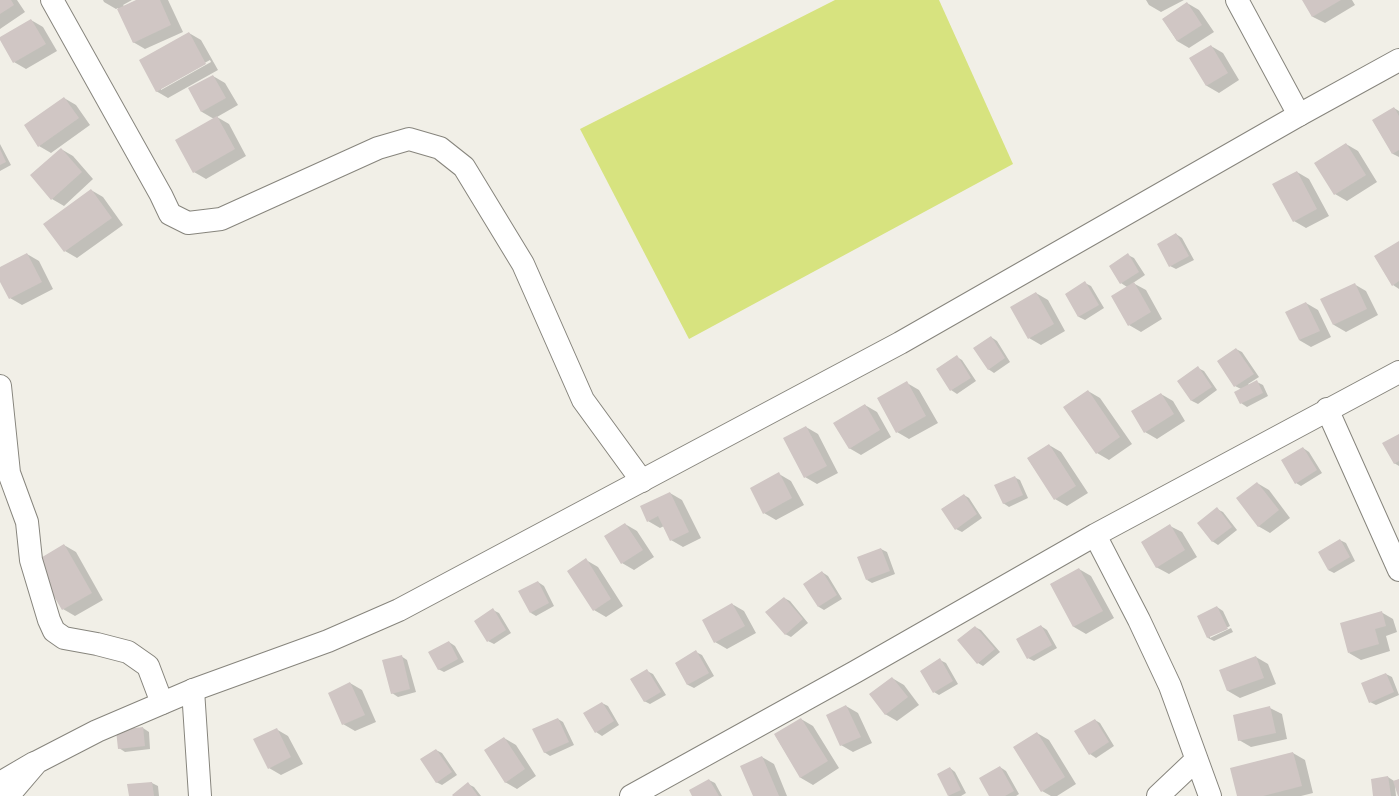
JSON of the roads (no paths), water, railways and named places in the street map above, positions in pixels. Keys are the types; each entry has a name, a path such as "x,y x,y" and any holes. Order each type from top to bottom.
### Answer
{"street":[{"path":"52,0 161,195 170,214 188,223 221,219 378,148 409,139 440,148 464,167 522,264 583,400 642,480"},
{"path":"1237,0 1299,115"},
{"path":"0,783 97,731 193,690 328,641 399,610 900,343 1299,115 1399,60"},
{"path":"631,796 854,672 1094,535 1399,372"},
{"path":"0,386 9,473 28,522 31,560 54,631 64,638 128,652 148,666 162,703"},
{"path":"1327,410 1399,570"},
{"path":"1094,535 1139,620 1170,686 1210,796"},
{"path":"193,690 200,796"},
{"path":"1158,796 1196,760"},
{"path":"8,796 37,762"}]}
